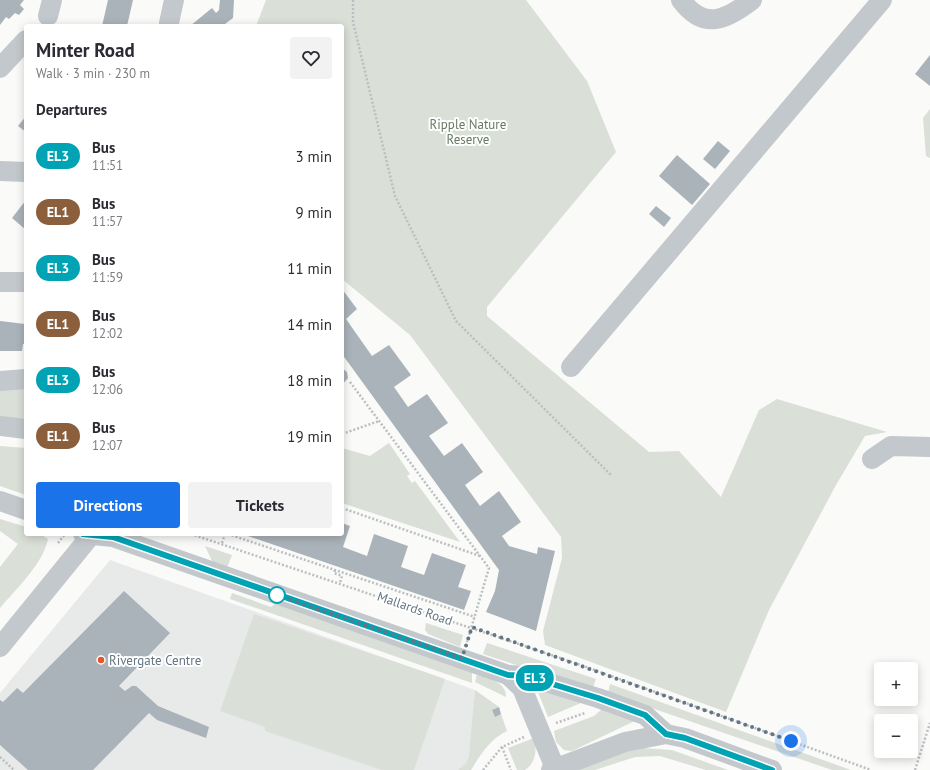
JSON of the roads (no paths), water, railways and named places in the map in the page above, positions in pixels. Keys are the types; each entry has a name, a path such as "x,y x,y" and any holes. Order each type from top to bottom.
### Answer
{"street":[{"path":"169,23 174,0"},
{"path":"680,0 693,14 701,18 713,20 733,14 752,0"},
{"path":"572,367 882,0"},
{"path":"0,68 24,42"},
{"path":"0,171 24,172"},
{"path":"0,282 24,282"},
{"path":"0,381 24,379"},
{"path":"0,426 24,429"},
{"path":"872,459 890,446 930,446"},
{"path":"0,501 24,509"},
{"path":"0,647 88,536"},
{"path":"101,536 113,537 211,573 508,675 526,676 604,700 645,715 666,734"},
{"path":"508,675 522,688 553,769 625,742 648,736 666,734 685,738 772,770"}],"place":[{"name":"Rivergate Centre","path":"101,660"}],"park label":[{"name":"Ripple Nature Reserve","path":"468,132"}]}
